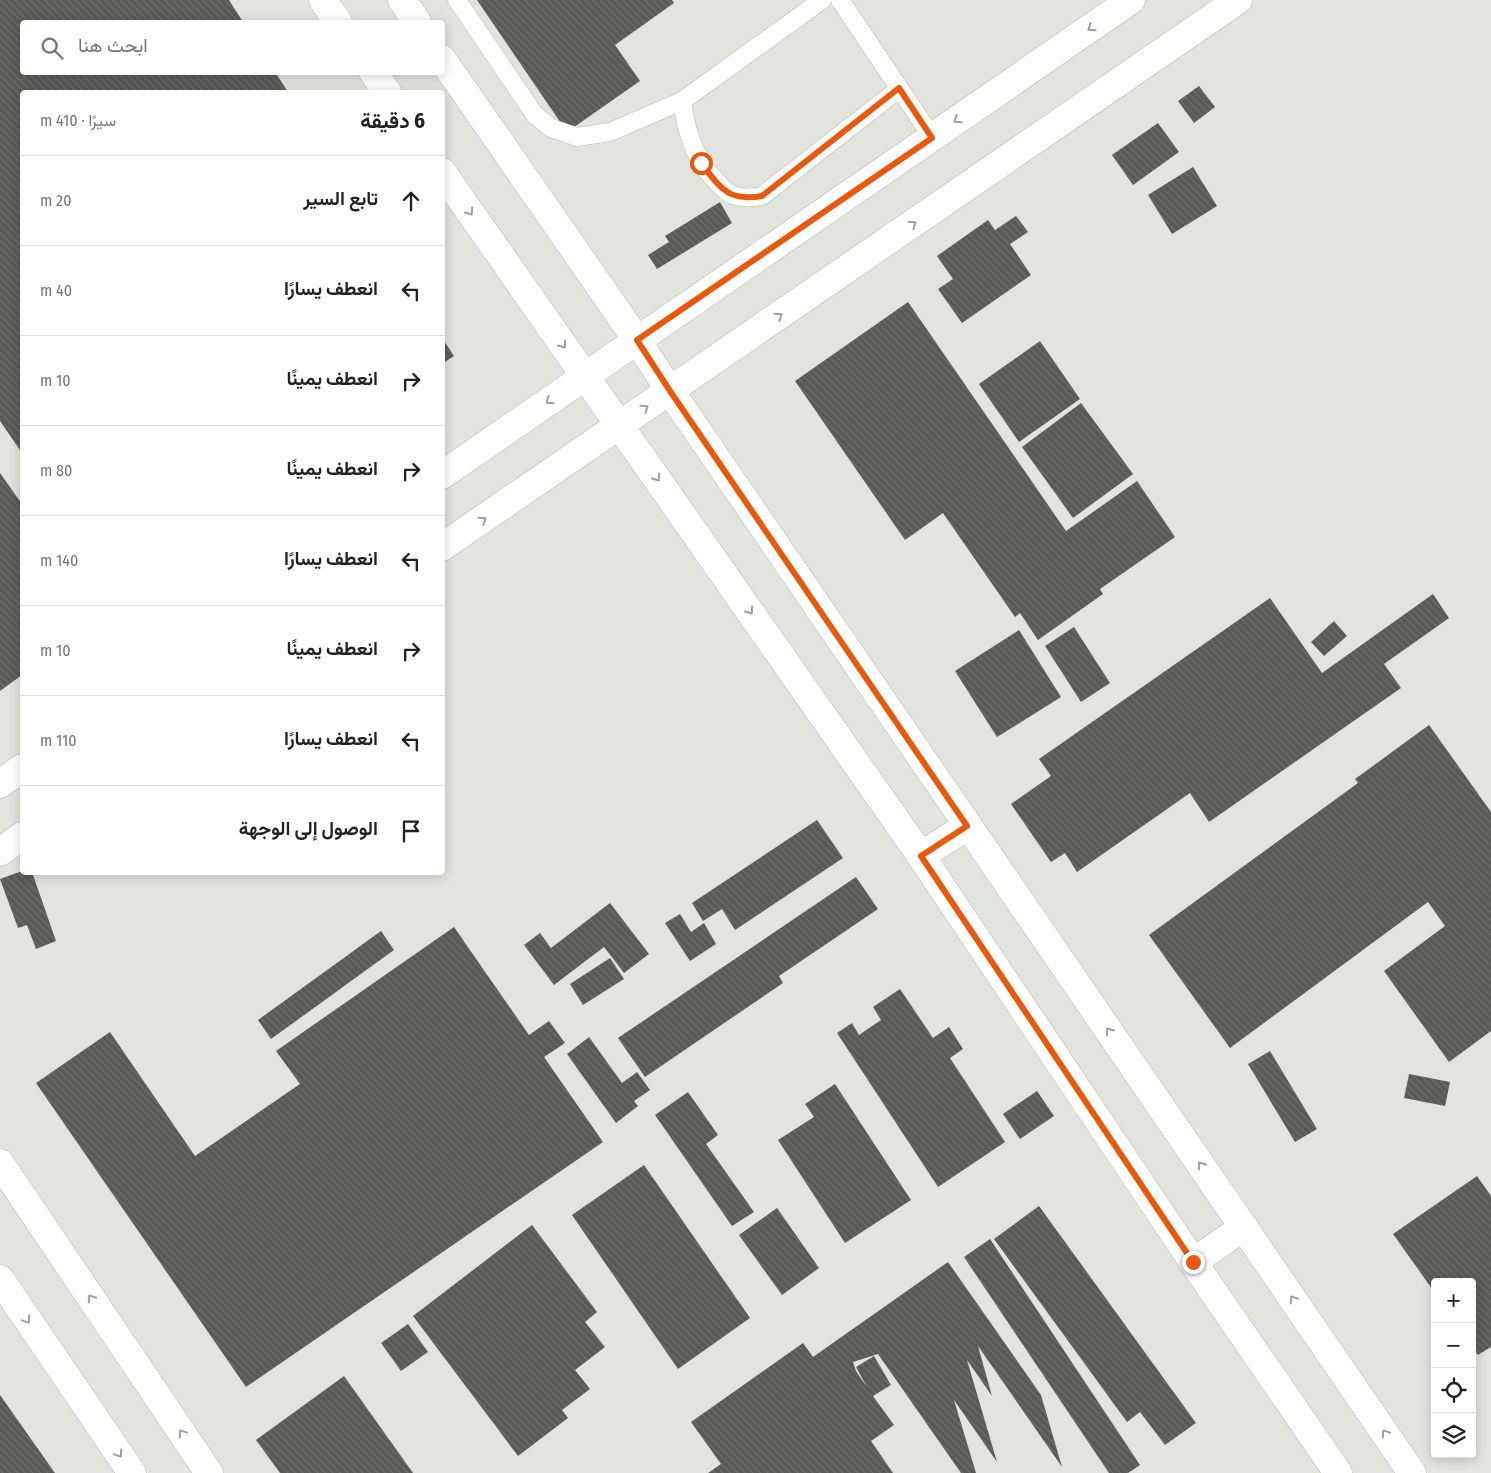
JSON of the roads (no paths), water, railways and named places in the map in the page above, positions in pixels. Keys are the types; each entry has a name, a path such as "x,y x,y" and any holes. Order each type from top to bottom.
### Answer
{"street":[{"path":"323,0 337,20"},
{"path":"402,0 416,20"},
{"path":"445,473 1131,0"},
{"path":"445,545 1238,0"},
{"path":"445,63 637,340 967,826 1412,1473"},
{"path":"375,75 386,90"},
{"path":"445,176 921,856 1193,1262 1338,1473"},
{"path":"0,784 20,769"},
{"path":"921,856 967,826"},
{"path":"0,852 20,837"},
{"path":"0,1163 209,1473"},
{"path":"1193,1262 1244,1227"},
{"path":"0,1279 132,1473"}],"lane":[{"path":"458,0 535,115 552,128 577,137 610,132 682,102 822,0"},
{"path":"840,0 932,138"},
{"path":"682,102 690,140 701,163 722,190 735,196 748,198 762,196 899,88"}]}
